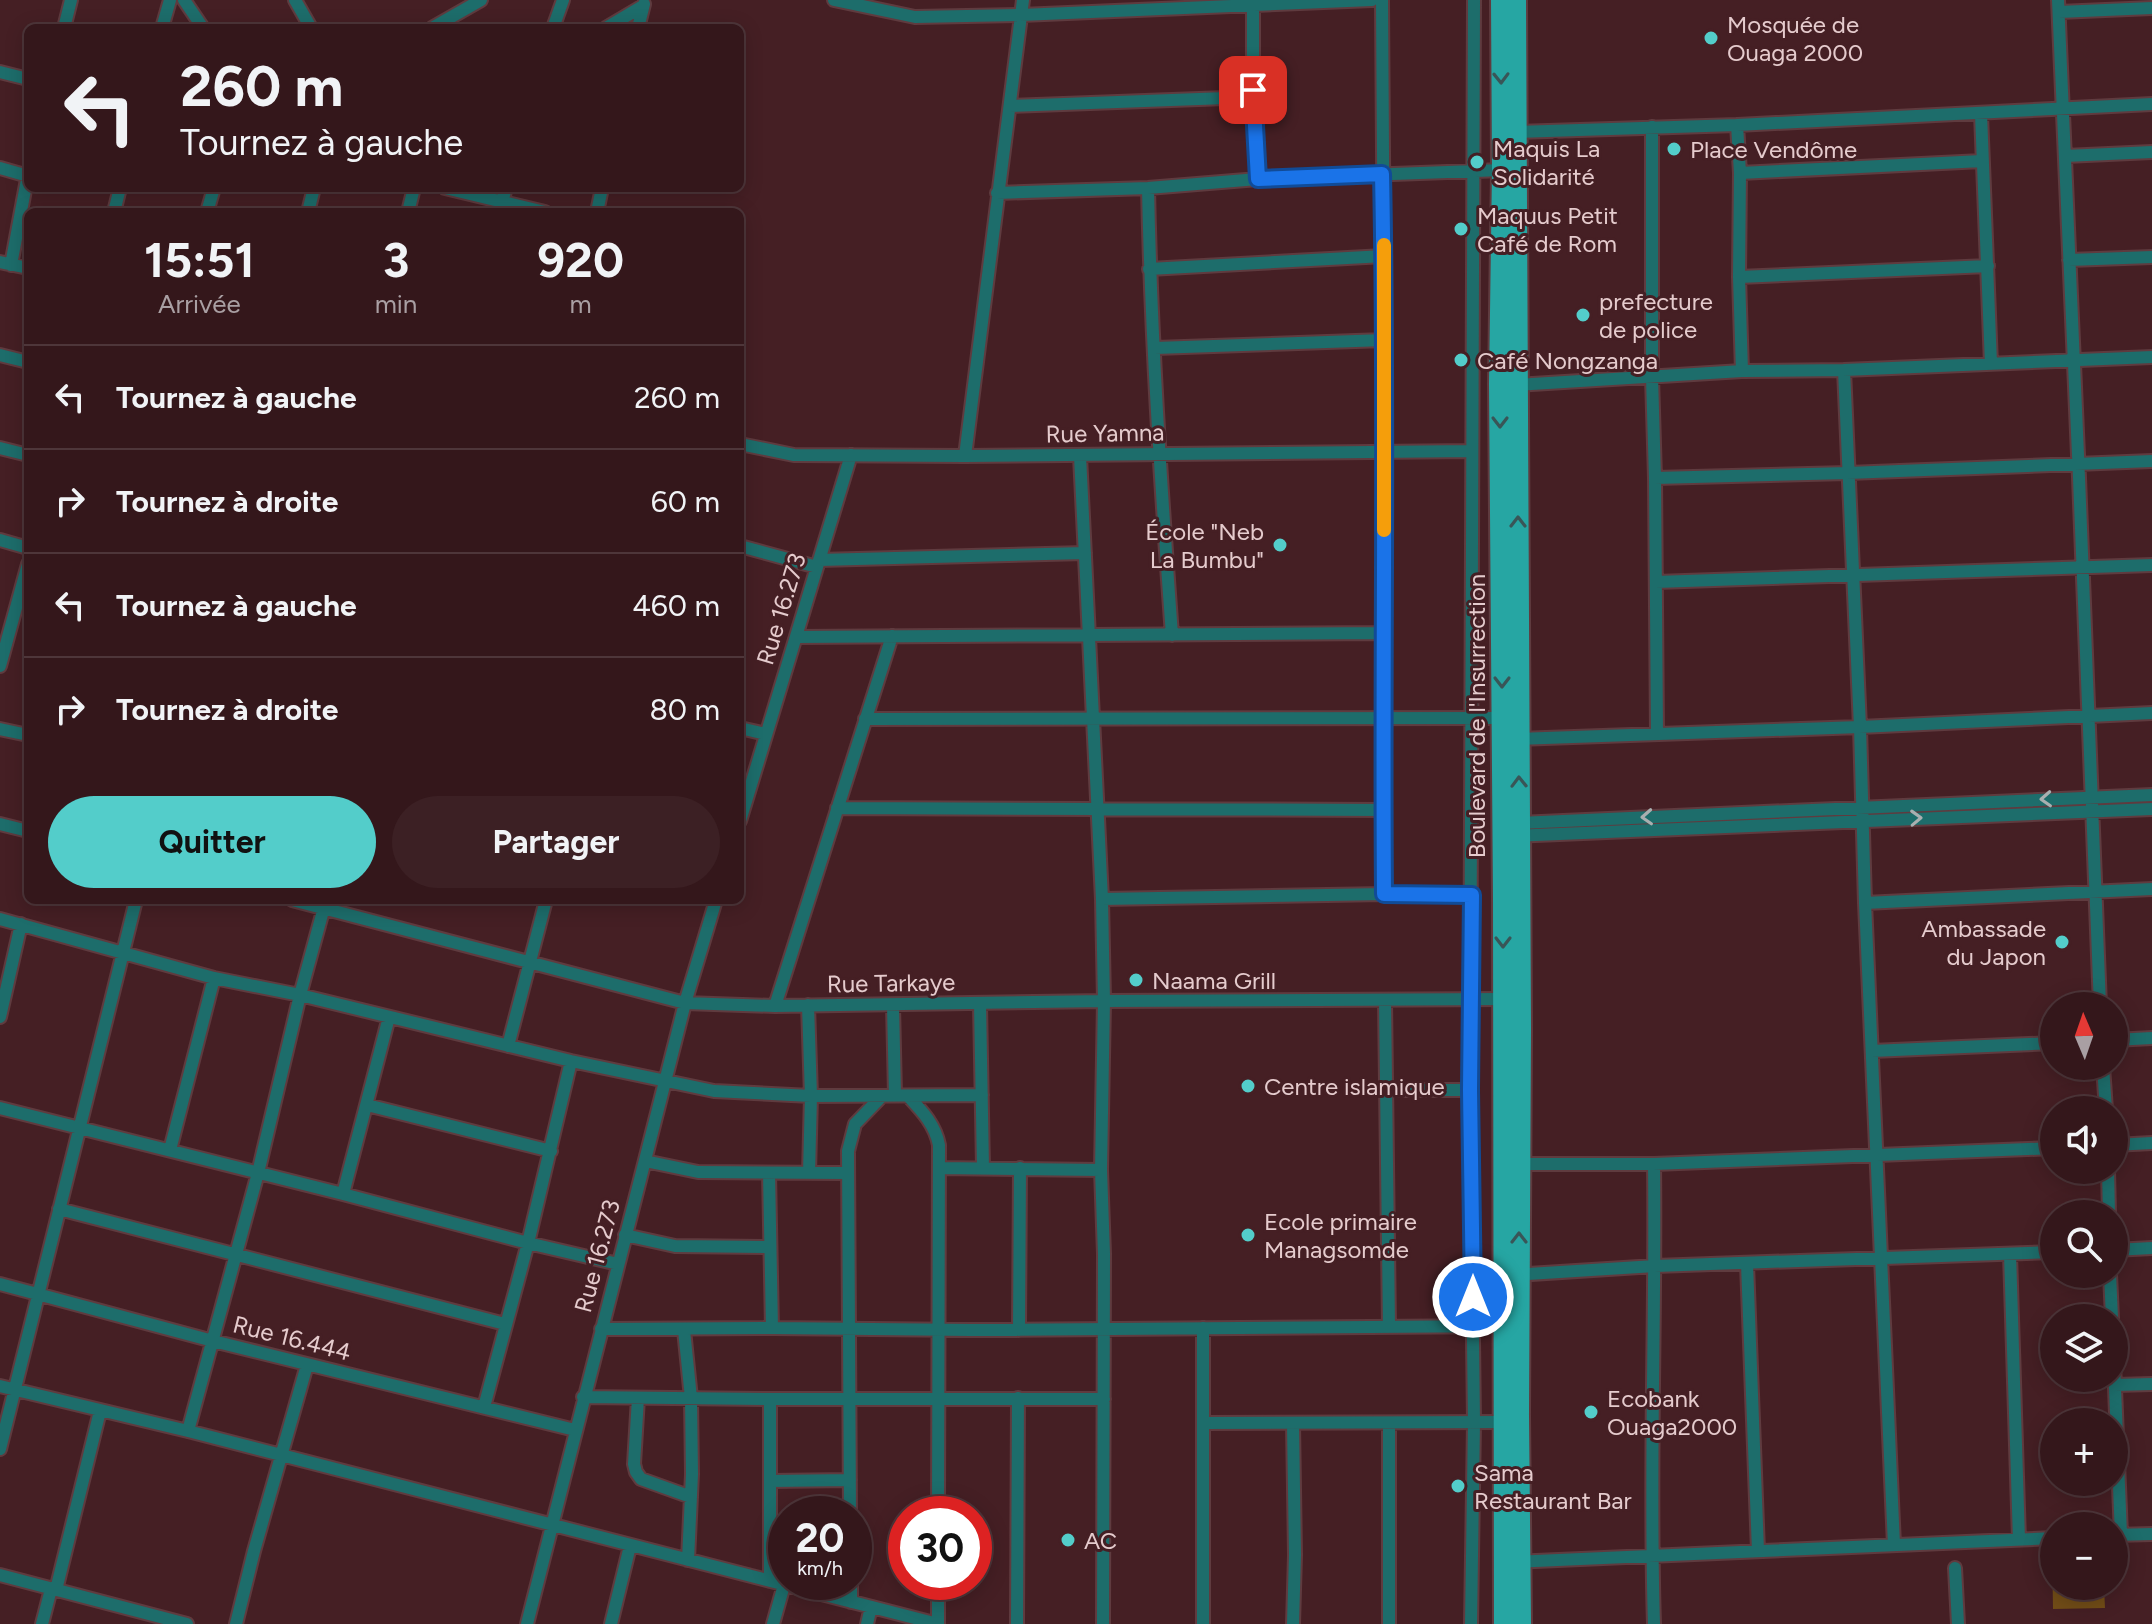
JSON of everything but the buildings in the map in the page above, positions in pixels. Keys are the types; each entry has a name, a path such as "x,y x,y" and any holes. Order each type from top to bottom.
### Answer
{"main road":[{"name":"Boulevard de l'Insurrection","path":"1501,0 1502,170 1518,739 1504,999 1511,1275 1512,1562 1504,1624"},
{"name":"Boulevard de l'Insurrection","path":"1516,0 1518,132 1508,384 1502,718 1511,829 1519,1164 1511,1275 1503,1326 1504,1422 1512,1562 1521,1624"}],"street":[{"path":"163,24 170,0"},
{"path":"184,0 200,24"},
{"path":"295,0 309,24"},
{"path":"439,24 481,0"},
{"path":"554,24 563,0"},
{"path":"834,0 915,17 1021,15 1253,2 1372,0"},
{"path":"965,456 1023,0"},
{"path":"1382,0 1384,894"},
{"path":"1471,1624 1474,1422 1470,1090 1474,0"},
{"path":"65,24 69,1"},
{"path":"1253,2 1253,97 1258,179"},
{"path":"612,24 644,3"},
{"path":"639,24 644,3"},
{"path":"2100,992 2059,6 2152,8"},
{"path":"0,72 24,78"},
{"path":"1010,106 1253,97"},
{"path":"1518,132 1737,125 2152,104"},
{"path":"1981,114 1991,364"},
{"path":"1737,125 1742,371"},
{"path":"1652,127 1657,734"},
{"path":"2065,156 2152,152"},
{"path":"1740,173 1982,161"},
{"path":"0,168 24,174"},
{"path":"997,193 1502,170"},
{"path":"1148,188 1149,269 1172,635"},
{"path":"6,263 24,191"},
{"path":"457,192 500,207"},
{"path":"1149,269 1384,256"},
{"path":"2069,260 2152,257"},
{"path":"1739,277 1988,266"},
{"path":"1155,348 1384,340"},
{"path":"0,355 24,361"},
{"path":"1508,384 1742,371 1844,370 2152,357"},
{"path":"1844,370 1894,1545"},
{"name":"Rue Yamna","path":"744,445 794,455 1080,456 1472,451"},
{"path":"0,448 24,454"},
{"name":"Rue 16.273","path":"744,808 851,455"},
{"path":"1080,456 1102,899 1103,1624"},
{"path":"1655,478 2152,461"},
{"path":"0,540 24,547"},
{"path":"744,547 818,563 1085,553"},
{"path":"1656,582 2152,565"},
{"path":"0,666 4,639 24,576"},
{"path":"797,637 1383,633"},
{"path":"775,1006 892,636"},
{"path":"1518,739 2152,713"},
{"path":"865,719 1502,718"},
{"path":"0,729 24,734"},
{"path":"744,729 766,734"},
{"path":"1511,829 1862,814 2152,795"},
{"path":"837,808 1384,810"},
{"path":"1862,814 2152,809"},
{"path":"0,824 24,830"},
{"path":"1865,903 2152,889"},
{"path":"1102,899 1472,895"},
{"path":"0,1449 135,904"},
{"path":"188,1431 258,1173 325,904"},
{"name":"Rue Tarkaye","path":"325,904 685,1003 775,1006 1504,999"},
{"path":"508,1046 545,904"},
{"name":"Rue 16.273","path":"529,1623 583,1397 685,1003 715,904"},
{"path":"0,919 214,978 714,1091 811,1096 982,1095"},
{"path":"0,1017 21,924"},
{"path":"170,1150 214,978"},
{"path":"1385,1000 1389,1327"},
{"path":"980,1004 983,1167"},
{"path":"808,1005 811,1096 809,1173"},
{"path":"893,1005 895,1095"},
{"path":"343,1194 389,1017"},
{"path":"2128,1039 2152,1038"},
{"path":"1872,1051 2040,1044"},
{"path":"484,1407 528,1243 571,1061"},
{"path":"1386,1090 1470,1090"},
{"path":"895,1095 928,1119 937,1136 938,1496"},
{"path":"850,1496 848,1173 851,1134 855,1124 895,1095"},
{"path":"367,1105 551,1151"},
{"path":"0,1108 618,1264"},
{"path":"2128,1144 2152,1143"},
{"path":"1519,1164 1654,1164 2040,1149"},
{"path":"645,1161 698,1172 848,1173"},
{"path":"1654,1164 1654,1624"},
{"path":"939,1168 1101,1170"},
{"path":"1019,1330 1020,1168"},
{"path":"769,1173 772,1328"},
{"path":"59,1209 505,1324"},
{"path":"625,1235 675,1246 770,1247"},
{"path":"2128,1249 2152,1248"},
{"path":"1511,1275 1655,1266 2040,1253"},
{"path":"2010,1254 2019,1540"},
{"path":"1747,1264 1758,1551"},
{"name":"Rue 16.444","path":"0,1284 307,1365 575,1430"},
{"path":"601,1329 1503,1326"},
{"path":"1203,1328 1203,1624"},
{"path":"684,1330 691,1398 688,1560"},
{"path":"236,1624 307,1365"},
{"path":"2128,1385 2152,1384"},
{"path":"0,1386 188,1431 768,1580"},
{"path":"2115,1392 2118,1512"},
{"path":"583,1397 1104,1399"},
{"path":"638,1398 634,1456 636,1472 641,1479 691,1497"},
{"path":"1017,1624 1018,1398"},
{"path":"770,1399 770,1496"},
{"path":"42,1624 100,1411"},
{"path":"1203,1423 1504,1422"},
{"path":"1293,1423 1293,1624"},
{"path":"1389,1423 1389,1624"},
{"path":"770,1481 850,1480"},
{"path":"2128,1535 2152,1534"},
{"path":"1512,1562 2040,1539"},
{"path":"611,1624 630,1546"},
{"path":"1955,1568 1958,1624"},
{"path":"0,1575 187,1624"},
{"path":"773,1624 780,1600"},
{"path":"843,1600 938,1624 938,1600"},
{"path":"867,1624 871,1607"}],"shaded area":[{"path":"2053,1600 2105,1600 2105,1608 2053,1609"}],"slow traffic":[{"path":"1384,245 1384,530"}],"place":[{"name":"Mosquée de Ouaga 2000","path":"1711,38"},
{"name":"Place Vendôme","path":"1674,149"},
{"name":"Maquis La Solidarité","path":"1477,162"},
{"name":"Maquus Petit Café de Rom","path":"1461,229"},
{"name":"prefecture de police","path":"1583,315"},
{"name":"Café Nongzanga","path":"1461,360"},
{"name":"École \"Neb La Bumbu\"","path":"1280,545"},
{"name":"Ambassade du Japon","path":"2062,942"},
{"name":"Naama Grill","path":"1136,980"},
{"name":"Centre islamique","path":"1248,1086"},
{"name":"Ecole primaire Managsomde","path":"1248,1235"},
{"name":"Ecobank Ouaga2000","path":"1591,1412"},
{"name":"Sama Restaurant Bar","path":"1458,1486"},
{"name":"AC","path":"1068,1540"}],"route":[{"path":"1253,90 1258,179 1382,174 1384,894 1472,895 1470,1090 1473,1297"}]}
